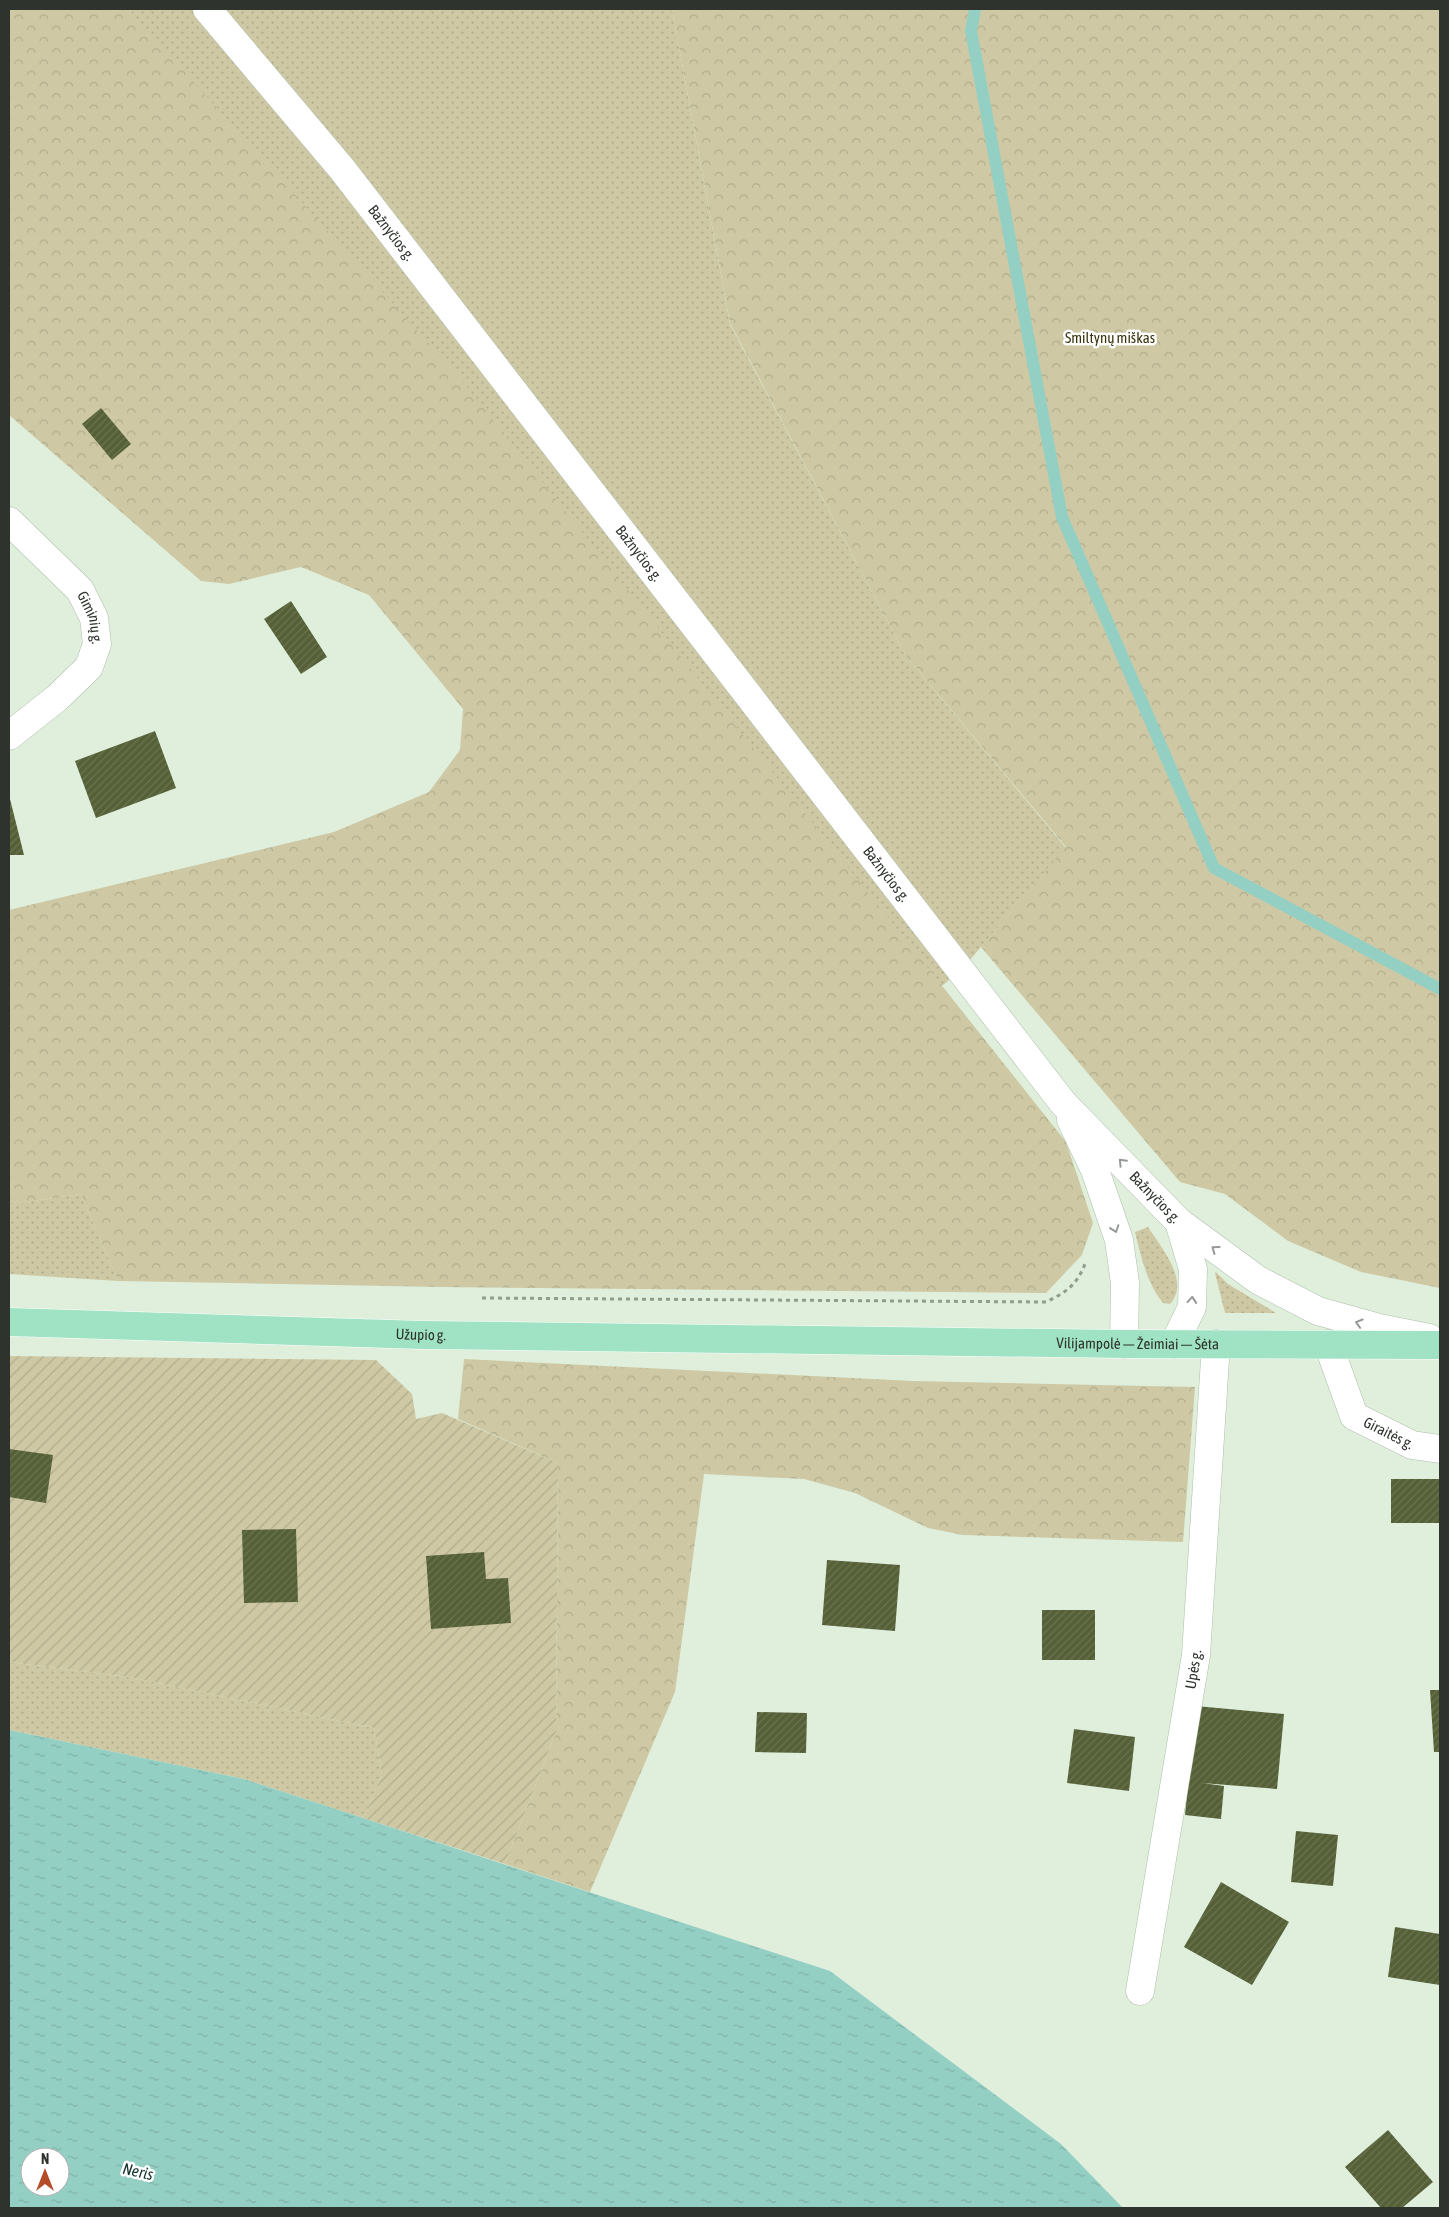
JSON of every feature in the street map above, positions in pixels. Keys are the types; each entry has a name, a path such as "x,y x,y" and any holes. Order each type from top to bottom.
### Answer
{"main road":[{"name":"Bažnyčios g.","path":"207,9 342,169 1063,1103 1179,1222 1193,1269 1192,1306 1174,1344"},
{"name":"Giminių g.","path":"9,521 80,590 94,618 97,644 89,667 57,698 9,736"},
{"name":"Bažnyčios g.","path":"1063,1103 1095,1170 1119,1240 1125,1283 1124,1344"},
{"path":"1179,1222 1258,1280 1318,1310 1378,1328 1440,1341"},
{"name":"Užupio g.","path":"9,1322 423,1335 834,1341"},
{"name":"Vilijampolė — Žeimiai — Šėta","path":"834,1341 1440,1345"},
{"name":"Upės g.","path":"1140,1991 1196,1655 1216,1344"},
{"name":"Giraitės g.","path":"1328,1344 1354,1416 1412,1445 1440,1449"}],"path":[{"path":"472,1298 1046,1302 1067,1292 1081,1274 1089,1251 1116,1230"}],"green space":[{"path":"9,9 128,9 459,377 1066,1142 1093,1223 1082,1255 1046,1293 440,1287 118,1281 81,1194 19,1203 9,1202 9,910 334,832 429,792 460,750 463,709 369,595 301,567 229,584 201,581 9,415"},
{"path":"128,9 672,9 730,324 906,656 1066,848 963,968 942,986"},
{"name":"Smiltynų miškas","path":"672,9 1440,9 1440,1288 1361,1272 1288,1241 1225,1194 1180,1182 981,947 1066,847 906,656 730,323"},
{"path":"81,1194 118,1281 9,1274 9,1202 19,1203"},
{"path":"1148,1227 1166,1254 1176,1275 1176,1295 1170,1304 1163,1303 1157,1295 1142,1260 1135,1232"},
{"path":"1216,1272 1228,1284 1276,1313 1225,1313"},
{"path":"9,1356 376,1360 412,1394 416,1419 442,1413 558,1463 556,1732 505,1864 363,1818 382,1775 374,1728 129,1677 9,1662"},
{"path":"464,1359 913,1381 1195,1387 1183,1542 963,1535 928,1528 855,1493 804,1479 704,1474 675,1692 590,1892 505,1864 556,1732 558,1463 458,1419"},
{"path":"9,1662 129,1677 374,1728 382,1775 363,1818 244,1779 9,1730"}],"water":[{"name":"Neris","path":"9,1730 244,1779 830,1971 1061,2144 1123,2208 9,2208"}],"building":[{"path":"101,408 131,444 112,460 82,424"},
{"path":"291,601 327,657 301,674 264,619"},
{"path":"155,731 176,788 96,818 75,761"},
{"path":"9,795 24,855 9,855"},
{"path":"9,1449 53,1455 46,1503 9,1497"},
{"path":"1391,1479 1440,1479 1440,1523 1391,1523"},
{"path":"296,1529 298,1602 244,1603 242,1530"},
{"path":"484,1552 486,1579 508,1578 511,1623 431,1629 426,1556"},
{"path":"827,1560 900,1565 895,1631 822,1625"},
{"path":"1042,1610 1095,1610 1095,1660 1042,1660"},
{"path":"1430,1690 1440,1690 1440,1752 1434,1752"},
{"path":"1196,1706 1284,1714 1277,1789 1202,1783 1224,1786 1221,1819 1185,1815"},
{"path":"757,1712 807,1713 806,1753 755,1752"},
{"path":"1074,1729 1135,1737 1129,1791 1067,1783"},
{"path":"1296,1831 1338,1835 1333,1886 1291,1882"},
{"path":"1221,1882 1289,1922 1252,1985 1184,1947"},
{"path":"1395,1927 1440,1934 1440,1985 1388,1977"},
{"path":"1388,2130 1433,2182 1402,2208 1381,2208 1345,2167"}],"waterway":[{"path":"975,9 971,31 1062,517 1214,868 1440,989"}]}
